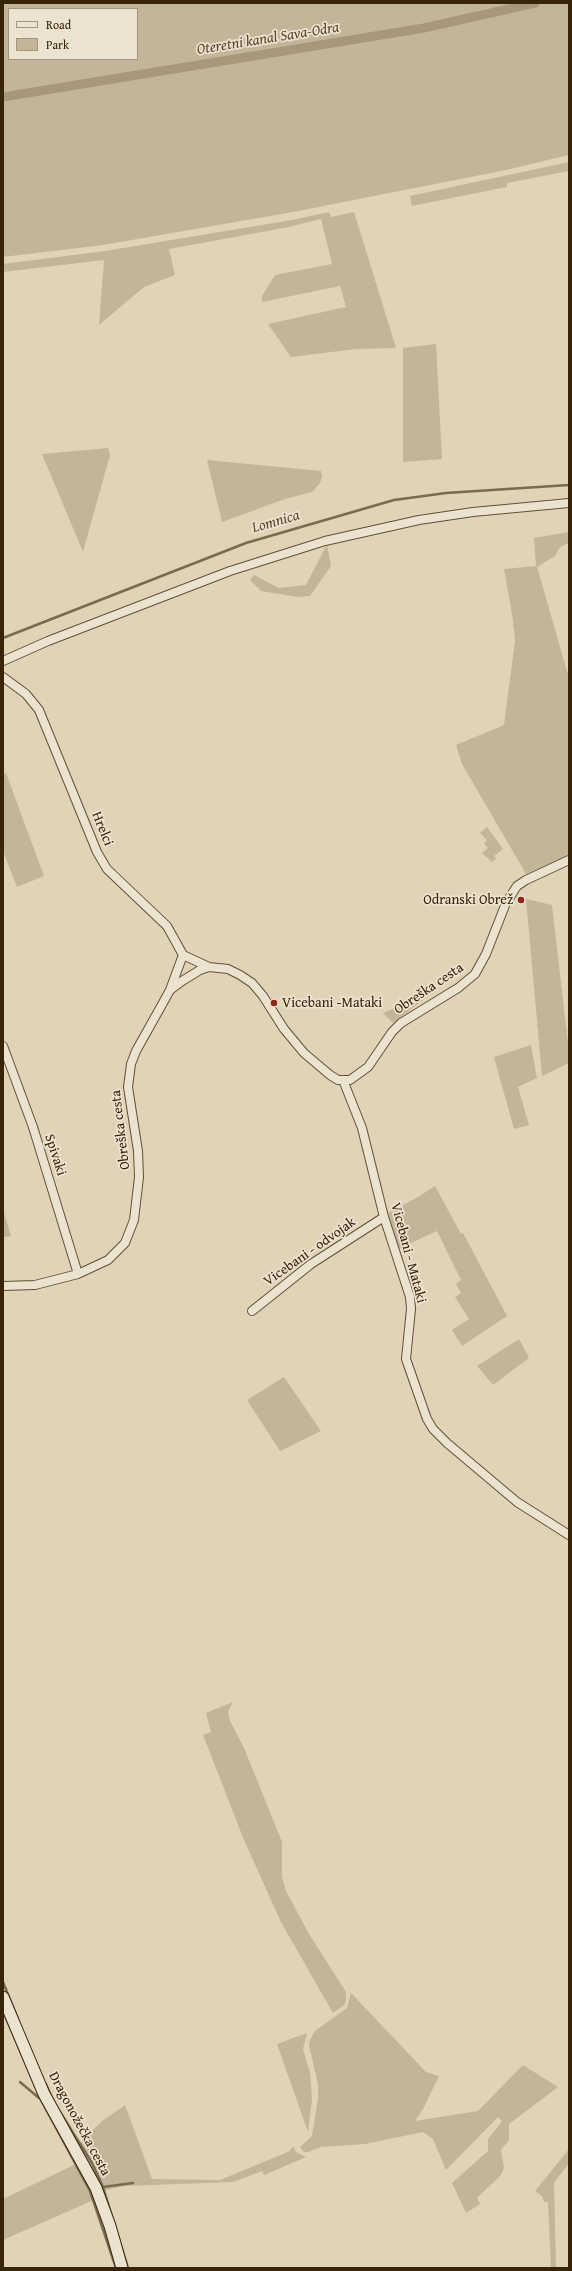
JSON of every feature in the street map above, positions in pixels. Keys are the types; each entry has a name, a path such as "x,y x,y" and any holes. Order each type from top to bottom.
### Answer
{"main road":[{"name":"Dragonožečka cesta","path":"3,1997 44,2094 96,2188 110,2226 122,2268"}],"street":[{"path":"3,661 230,571 325,541 419,520 474,512 569,503"},
{"name":"Hrelci","path":"3,677 26,694 39,710 104,865 116,879 167,926 183,955"},
{"name":"Obreška cesta","path":"343,1080 354,1078 368,1067 392,1032 401,1023 458,988 474,974 483,959 506,903 517,886 526,880 569,860"},
{"path":"170,990 183,955 209,967 228,969 252,984 284,1029 304,1053 330,1075 343,1080"},
{"name":"Obreška cesta","path":"3,1286 35,1284 78,1274 108,1260 125,1243 131,1232 137,1199 139,1165 130,1102 129,1075 136,1051 170,990 192,974 209,967"},
{"name":"Spivaki","path":"3,1046 33,1128 78,1274"},
{"name":"Vicebani - Mataki","path":"343,1080 362,1128 384,1217 411,1303 406,1348 408,1368 418,1397 433,1429 455,1451 517,1502 569,1535"},
{"name":"Vicebani - odvojak","path":"252,1311 311,1264 384,1217"}],"green space":[{"path":"3,3 569,3 569,155 506,170 293,212 103,245 3,257"},
{"path":"569,162 569,171 507,183 507,187 412,206 410,196"},
{"path":"329,212 331,217 354,212 396,348 356,349 291,357 268,324 346,307 340,286 262,302 262,296 275,275 332,264 321,219 289,227 169,249 175,275 144,287 99,325 104,260 3,272 3,264 105,251 292,220"},
{"path":"436,344 442,459 403,462 403,348"},
{"path":"108,448 110,455 83,552 42,454"},
{"path":"207,460 321,471 322,477 320,483 312,492 285,499 222,522"},
{"path":"569,532 569,543 560,547 555,556 537,567 569,678 569,855 526,874 462,764 456,745 504,725 515,641 504,569 536,566 534,538"},
{"path":"327,544 331,566 310,596 297,597 261,591 250,580 254,575 279,588 306,585"},
{"path":"6,773 44,876 17,887 3,851 3,775"},
{"path":"487,827 503,849 494,856 496,859 492,862 482,853 488,848 484,843 487,840 480,833"},
{"path":"526,899 552,905 569,1052 569,1063 542,1076"},
{"path":"436,990 393,1023 383,1013"},
{"path":"531,1045 537,1078 518,1087 529,1125 514,1129 494,1057"},
{"path":"435,1186 461,1234 463,1233 507,1316 462,1346 452,1330 469,1319 455,1297 461,1293 456,1284 461,1280 437,1231 398,1249 388,1213"},
{"path":"3,1209 11,1236 3,1237"},
{"path":"519,1339 529,1358 493,1385 477,1366"},
{"path":"284,1377 321,1431 280,1451 247,1400"},
{"path":"233,1702 228,1712 230,1721 244,1748 282,1842 282,1877 286,1891 309,1934 346,1992 346,2001 344,2005 333,2013 281,1922 244,1840 203,1735 211,1732 206,1713"},
{"path":"351,1993 426,2072 439,2076 423,2109 415,2121 478,2111 523,2065 558,2087 509,2124 509,2140 501,2150 504,2168 501,2175 477,2198 480,2204 466,2213 452,2183 488,2151 488,2139 502,2121 498,2117 446,2170 433,2139 423,2132 365,2144 321,2147 308,2152 304,2152 300,2147 312,2136 318,2099 318,2084 309,2045 310,2040 315,2031 347,2008"},
{"path":"307,2033 303,2049 310,2073 312,2099 308,2132 277,2044"},
{"path":"125,2105 152,2179 220,2180 290,2151 293,2146 296,2152 306,2157 264,2175 262,2171 233,2182 123,2186 102,2191 78,2145 101,2122"},
{"path":"569,2149 569,2163 554,2183 556,2268 551,2268 548,2202 544,2202 542,2196 535,2191"},
{"path":"78,2163 96,2199 3,2240 3,2199"}],"waterway":[{"name":"Oteretni kanal Sava-Odra","path":"3,97 424,28 535,3"},
{"name":"Lomnica","path":"3,638 246,543 394,500 446,493 569,485"},
{"path":"3,1982 18,2019"},
{"path":"3,2011 41,2100 90,2191 116,2268"},
{"path":"20,2082 39,2098"},
{"path":"46,2084 52,2098"},
{"path":"60,2112 92,2163 103,2187 133,2183"},
{"path":"103,2187 128,2268"}],"place":[{"name":"Odranski Obrež","path":"521,900"},
{"name":"Vicebani -Mataki","path":"274,1003"}]}
